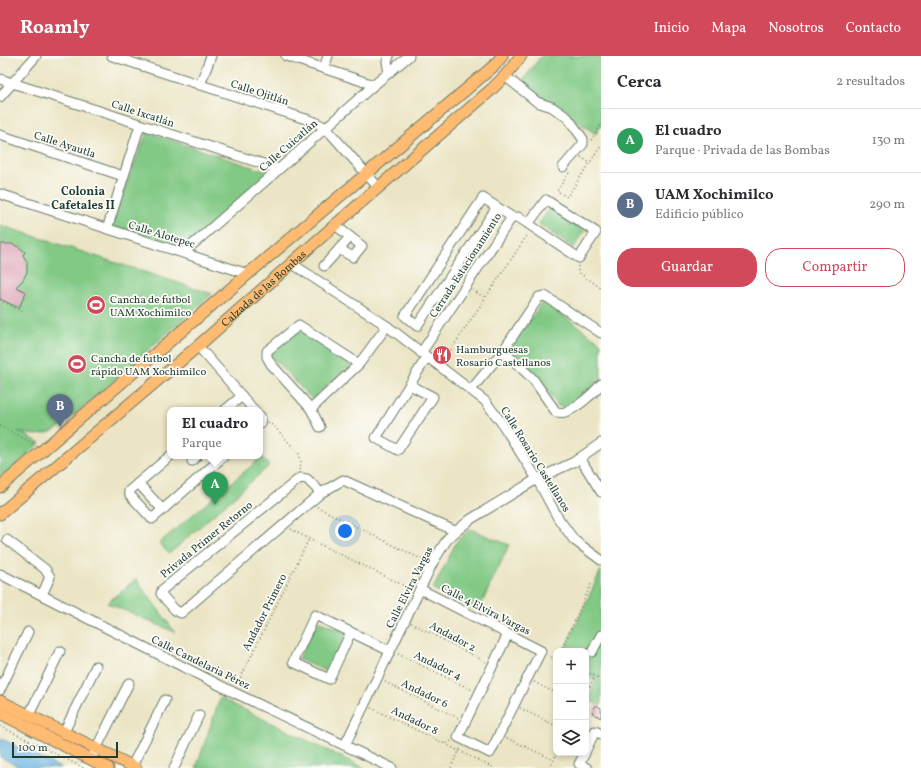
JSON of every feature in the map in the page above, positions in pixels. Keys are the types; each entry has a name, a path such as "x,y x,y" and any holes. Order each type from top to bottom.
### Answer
{"main road":[{"name":"Calzada de las Bombas","path":"0,487 495,65 502,56"},
{"name":"Calzada de las Bombas","path":"0,514 198,346 291,263 492,90 521,56"},
{"path":"0,701 133,767"},
{"path":"0,713 88,764 108,768"}],"street":[{"path":"0,97 36,56"},
{"name":"Calle Ojitlán","path":"112,56 315,122 326,128 378,188"},
{"path":"200,85 211,56"},
{"path":"286,56 374,85"},
{"path":"324,68 328,56"},
{"path":"389,56 387,62 389,73"},
{"name":"Calle Cuicatlán","path":"183,253 409,56"},
{"path":"505,76 537,102 552,108 568,118 584,140 583,144 563,167"},
{"name":"Calle Ixcatlán","path":"0,79 279,170"},
{"path":"107,229 140,125"},
{"name":"Calle Ayautla","path":"0,135 123,176"},
{"name":"Calle Alotepec","path":"0,194 248,274"},
{"name":"Cerrada Estacionamiento","path":"410,385 433,397 398,450 376,438 410,385 424,355 466,285 512,217 483,198 405,316 417,326 497,208"},
{"path":"512,217 518,217 579,258 596,232 546,200 530,225"},
{"path":"335,225 362,246 353,257 339,249"},
{"path":"324,266 350,237"},
{"name":"Calle Rosario Castellanos","path":"291,263 387,326 485,401 501,422 537,479 558,518 574,540 601,560"},
{"path":"471,390 503,351 538,296 545,296 601,333"},
{"path":"320,427 311,409 271,364 267,357 267,351 299,325 359,364"},
{"path":"311,409 359,364 387,326"},
{"path":"198,346 242,396 250,407"},
{"path":"503,351 533,379 556,412 564,413 578,405 601,384"},
{"path":"229,407 242,396"},
{"name":"Calle Elvira Vargas","path":"345,745 419,591 448,538 471,519 537,479 574,462 601,443"},
{"path":"580,458 601,492"},
{"path":"167,459 129,491 130,495 152,519 221,459"},
{"path":"300,478 307,479 321,493"},
{"name":"Privada Primer Retorno","path":"300,478 162,590 161,594 175,610 181,613 283,524 321,493 343,480 455,531"},
{"path":"138,483 163,510"},
{"path":"6,540 45,569 50,577 42,595"},
{"name":"Calle Candelaria Pérez","path":"0,574 233,692 392,768"},
{"name":"Calle 4 Elvira Vargas","path":"419,591 541,651 527,678"},
{"path":"351,632 329,679 293,662 315,615 351,632 390,651"},
{"path":"0,690 28,632"},
{"path":"508,634 465,722 461,739 490,753 527,678"},
{"path":"592,652 601,635"},
{"path":"29,715 60,651"},
{"path":"64,732 96,666"},
{"path":"88,764 129,683"},
{"path":"133,767 164,700"},
{"path":"174,768 199,715"},
{"path":"589,744 595,731 601,734"},
{"path":"583,756 579,764 587,768"}],"path":[{"path":"597,131 601,133"},
{"path":"562,194 567,197 601,146"},
{"path":"575,153 590,163"},
{"path":"440,366 485,298 530,225"},
{"path":"579,258 578,272 601,288"},
{"path":"466,285 485,298"},
{"path":"0,300 24,312"},
{"path":"263,421 275,427 299,454 301,460 300,478"},
{"path":"0,426 31,442 40,452"},
{"path":"309,503 432,565"},
{"path":"283,524 310,539 419,591"},
{"name":"Andador Primero","path":"233,692 310,539"},
{"path":"561,648 592,582"},
{"name":"Andador 2","path":"406,620 493,666"},
{"name":"Andador 4","path":"390,651 479,693"},
{"path":"589,673 601,679"},
{"path":"589,688 595,676"},
{"name":"Andador 6","path":"377,678 465,722"},
{"path":"527,678 553,691"},
{"name":"Andador 8","path":"364,705 446,744 461,739"},
{"path":"514,706 553,725"},
{"path":"0,726 88,764"},
{"path":"499,734 554,760"},
{"path":"451,768 459,750 461,739"},
{"path":"446,744 494,768"},
{"path":"550,768 556,756"}],"green space":[{"path":"541,56 601,56 601,126 596,134 521,83"},
{"path":"147,132 270,173 184,248 110,226"},
{"path":"550,208 585,231 573,248 539,224"},
{"path":"0,225 212,294 60,427 45,434 39,435 18,431 40,443 0,479"},
{"path":"543,301 601,343 601,378 566,408 558,406 528,364 510,350"},
{"path":"299,327 352,364 312,399 268,353"},
{"path":"263,458 269,466 169,554 159,543 260,459"},
{"path":"470,529 509,545 478,611 433,589 457,541"},
{"path":"601,570 601,706 589,700 596,681 589,677 589,648 565,648"},
{"path":"136,579 175,632 107,603"},
{"path":"318,621 347,633 328,672 298,659"},
{"path":"220,698 364,768 196,768"}],"water":[{"path":"0,738 61,768 22,768 0,757"}],"building":[{"path":"12,244 25,252 23,255 27,262 27,272 23,280 16,287 26,292 19,308 0,299 0,245"},
{"path":"596,705 601,708 601,718 592,713"}],"place":[{"name":"Cancha de futbol UAM Xochimilco","path":"96,305"},
{"name":"Hamburguesas Rosario Castellanos","path":"442,355"},
{"name":"Cancha de futbol rápido UAM Xochimilco","path":"77,364"},
{"name":"UAM Xochimilco","path":"60,427"},
{"name":"El cuadro","path":"215,505"}],"district":[{"name":"Colonia Cafetales II","path":"83,198"}]}
